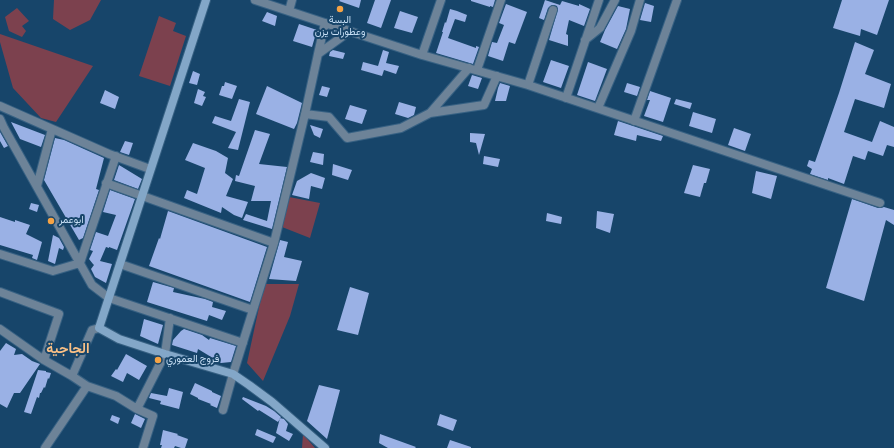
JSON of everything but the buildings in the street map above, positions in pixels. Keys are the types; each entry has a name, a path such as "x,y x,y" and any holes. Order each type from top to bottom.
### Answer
{"street":[{"path":"99,328 206,0"},
{"path":"256,0 422,55 528,85 880,203"},
{"path":"288,11 292,0"},
{"path":"422,55 441,0"},
{"path":"305,114 328,117 346,138 401,128 430,113 473,69 501,0"},
{"path":"566,98 599,0"},
{"path":"585,40 600,28 615,0"},
{"path":"598,108 631,31 640,0"},
{"path":"634,121 677,0"},
{"path":"528,85 553,10"},
{"path":"223,410 274,242 325,23"},
{"path":"318,54 350,31"},
{"path":"430,113 484,105 497,76"},
{"path":"0,106 116,156 150,168"},
{"path":"0,119 92,285 109,298 243,343"},
{"path":"37,186 52,129"},
{"path":"80,263 116,156"},
{"path":"106,183 274,242"},
{"path":"0,254 53,271 80,263"},
{"path":"120,264 253,310"},
{"path":"0,292 59,314 44,360"},
{"path":"137,409 165,354 170,318"},
{"path":"72,376 92,330 99,328 119,339 233,374 272,402 325,448"},
{"path":"0,329 44,360 87,386 116,396 137,409 153,416 143,448"},
{"path":"46,448 87,386"}],"shaded area":[{"path":"54,0 101,0 90,20 70,30 53,19"},
{"path":"17,8 29,21 22,26 26,31 22,37 9,31 5,17"},
{"path":"159,16 176,23 173,31 186,36 170,86 139,76"},
{"path":"0,34 93,66 56,122 41,118 13,88 0,42"},
{"path":"289,197 320,203 310,238 282,227"},
{"path":"264,284 299,284 290,316 263,381 247,363"},
{"path":"303,434 315,448 302,448"}],"place":[{"name":"البسة وعطورات يزن","path":"340,9"},
{"name":"ابوعمر","path":"51,221"},
{"name":"فروج العموري","path":"158,360"}],"district":[{"name":"الجاجية","path":"68,350"}]}
